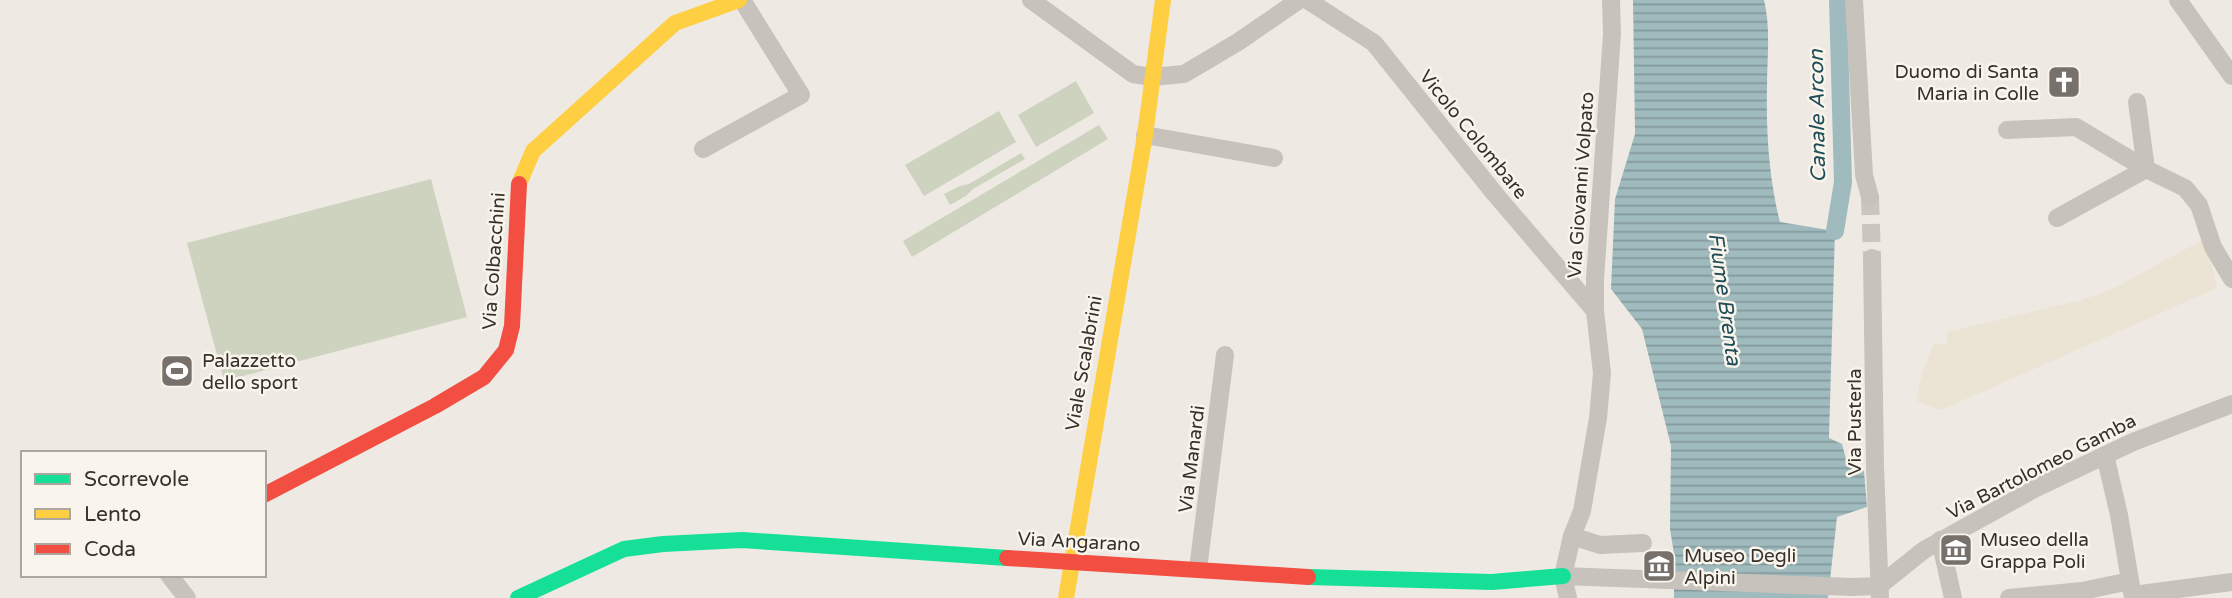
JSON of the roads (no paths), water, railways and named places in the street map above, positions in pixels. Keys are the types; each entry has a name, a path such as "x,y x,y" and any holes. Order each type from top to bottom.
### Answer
{"street":[{"name":"Via Colbacchini","path":"266,494 484,377 506,350 513,326 519,184 533,151 676,23 740,0 800,95 703,149"},
{"name":"Viale Scalabrini","path":"1066,598 1144,135 1163,0"},
{"path":"1037,2 1133,74 1152,77 1184,74 1238,42 1299,0"},
{"name":"Vicolo Colombare","path":"1307,0 1374,43 1495,194 1595,311"},
{"name":"Via Giovanni Volpato","path":"1563,576 1572,536 1582,511 1605,372 1595,311 1599,211 1612,34 1611,0"},
{"path":"1854,0 1863,163 1870,197"},
{"path":"2178,0 2232,76"},
{"path":"2137,102 2146,169"},
{"path":"2007,130 2076,127 2146,169 2185,188 2199,205 2211,238 2232,279"},
{"path":"1144,135 1274,158"},
{"path":"2057,219 2146,169"},
{"name":"Via Pusterla","path":"1872,258 1880,592"},
{"name":"Via Manardi","path":"1198,569 1225,355"},
{"name":"Via Bartolomeo Gamba","path":"1880,592 1908,561 1940,540 1971,526 2036,488 2133,442 2232,404"},
{"path":"2105,455 2119,514 2132,591"},
{"path":"1572,536 1600,545 1643,542"},
{"name":"Via Angarano","path":"517,598 624,549 742,540 1348,580 1492,582 1563,576 1852,587 1880,592"},
{"path":"1940,540 1952,598"},
{"path":"1563,576 1568,598"},
{"path":"171,577 187,598"},
{"path":"2009,598 2232,582"}],"water":[{"name":"Fiume Brenta","path":"1633,0 1764,0 1768,33 1768,138 1776,206 1780,222 1835,231 1829,438 1842,444 1847,463 1864,471 1867,507 1837,517 1828,598 1674,598 1674,554 1670,529 1671,446 1642,329 1611,289 1615,199 1635,134"}],"waterway":[{"name":"Canale Arcon","path":"1835,231 1843,182 1838,0"}],"tunnel":[{"path":"1870,197 1872,258"}],"place":[{"name":"Duomo di Santa Maria in Colle","path":"2064,82"},
{"name":"Palazzetto dello sport","path":"177,371"},
{"name":"Museo della Grappa Poli","path":"1956,550"},
{"name":"Museo Degli Alpini","path":"1659,566"}]}
